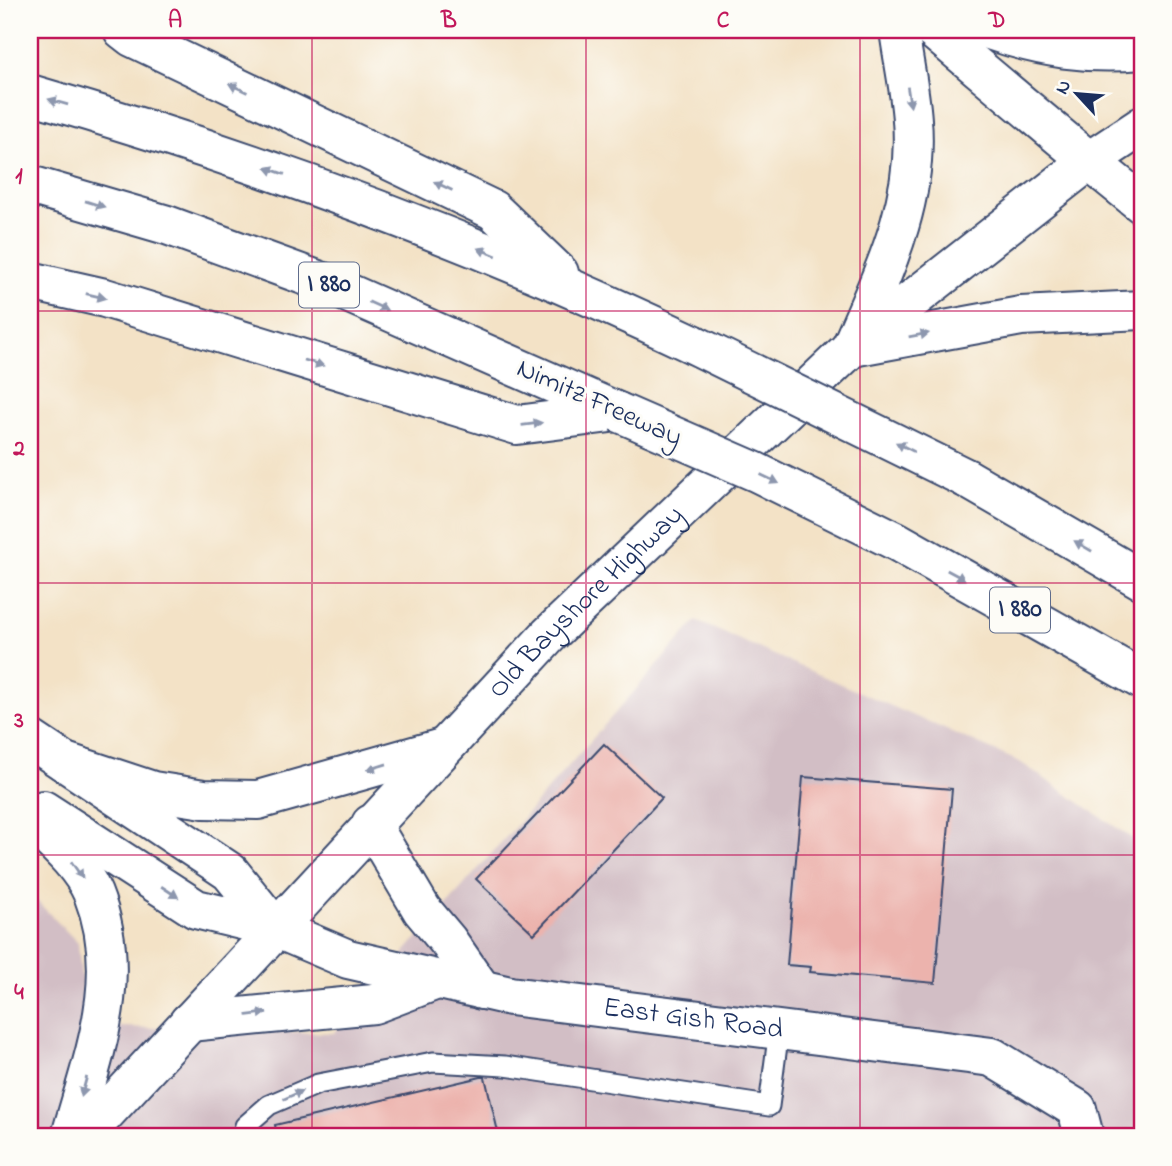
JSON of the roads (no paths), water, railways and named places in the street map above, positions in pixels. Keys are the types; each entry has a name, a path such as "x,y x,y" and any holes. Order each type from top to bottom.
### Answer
{"main road":[{"path":"123,30 132,37 493,210 574,287"},
{"path":"852,347 898,236 910,186 912,121 899,30"},
{"path":"933,30 1142,204"},
{"path":"989,30 1025,43 1098,54 1142,50"},
{"path":"30,94 176,136 350,197 574,287 966,478 1142,580"},
{"name":"Old Bayshore Highway","path":"84,1136 549,635 852,347 1089,161 1142,126"},
{"name":"Nimitz Freeway","path":"30,185 167,225 323,282 756,472 896,541 1142,680"},
{"path":"30,281 105,298 517,425 618,412"},
{"path":"852,347 1021,316 1142,310"},
{"path":"30,739 230,872 275,928"},
{"path":"65,762 153,791 204,799 258,800 442,748"},
{"name":"East Gish Road","path":"30,802 196,909 275,928 348,959 510,996 992,1057 1077,1109 1084,1136"},
{"path":"30,820 66,855 92,892 107,946 107,1007 71,1136"},
{"path":"371,824 422,910 448,940 482,990"},
{"path":"189,1022 374,1004 437,981"}],"lane":[{"path":"242,1136 245,1126 269,1105 318,1084 433,1062 505,1066 769,1106 779,1030"}]}
